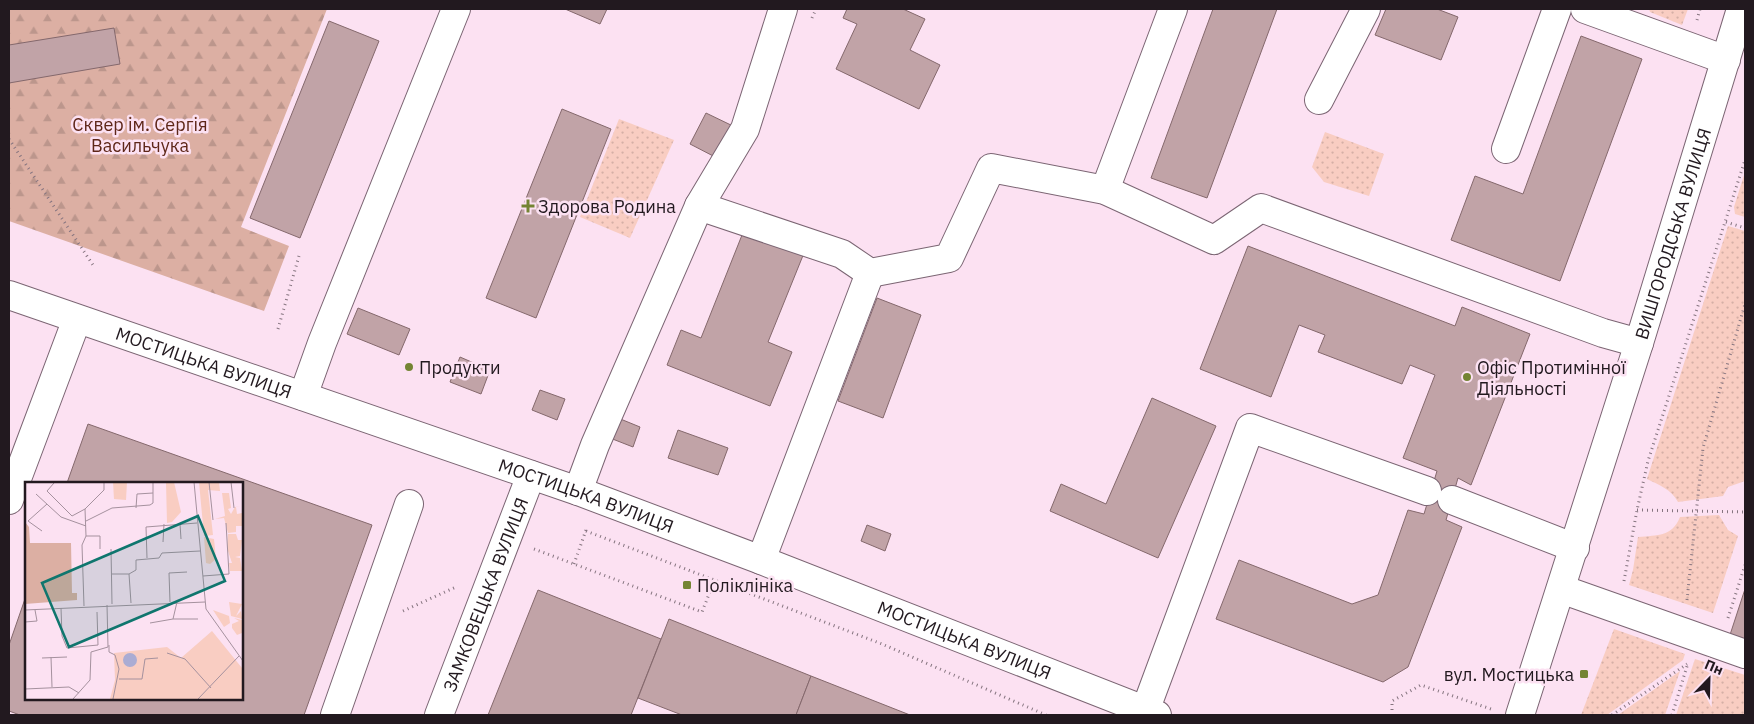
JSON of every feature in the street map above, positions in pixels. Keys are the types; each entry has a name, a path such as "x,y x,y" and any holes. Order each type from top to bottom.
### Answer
{"street":[{"path":"303,396 322,343 456,9"},
{"path":"578,491 595,445 699,206 745,129 783,9"},
{"path":"1105,190 1173,9"},
{"path":"1319,100 1366,9"},
{"path":"1506,149 1557,9"},
{"path":"1585,9 1726,60"},
{"name":"ВИШГОРОДСЬКА ВУЛИЦЯ","path":"1508,713 1561,590 1741,9"},
{"path":"699,206 842,254 870,273 949,258 991,168 1105,190 1214,240 1261,208 1603,333 1639,343"},
{"path":"761,560 870,273"},
{"name":"МОСТИЦЬКА ВУЛИЦЯ","path":"9,295 578,491 761,560 1151,713"},
{"path":"9,500 78,319"},
{"path":"1151,713 1250,428 1426,491"},
{"name":"ЗАМКОВЕЦЬКА ВУЛИЦЯ","path":"439,715 531,475"},
{"path":"1452,500 1574,548"},
{"path":"335,715 409,504"},
{"path":"1561,590 1745,654"}],"path":[{"path":"9,139 95,268"},
{"path":"1618,609 1648,461 1745,160"},
{"path":"1726,222 1745,228"},
{"path":"278,329 299,256"},
{"path":"1687,600 1702,448 1745,304"},
{"path":"1637,510 1745,512"},
{"path":"586,531 882,644 1046,715"},
{"path":"537,550 702,612 715,579"},
{"path":"1719,645 1745,566"},
{"path":"366,627 494,571"},
{"path":"1672,715 1689,658"},
{"path":"1612,715 1688,663"},
{"path":"1392,715 1392,701 1421,685 1508,713"}],"shaded area":[{"path":"1649,9 1688,9 1682,25 1650,12"},
{"path":"619,119 674,140 630,238 580,217"},
{"path":"1325,132 1384,154 1369,196 1324,182 1312,167"},
{"path":"1745,172 1745,217 1735,214 1734,207"},
{"path":"1728,226 1745,231 1745,481 1728,487 1723,496 1678,502 1660,485 1647,479"},
{"path":"1719,515 1728,530 1738,536 1713,613 1629,585 1638,537 1664,534 1677,524 1680,517"},
{"path":"1614,629 1685,654 1683,660 1607,715 1581,715"},
{"path":"1695,659 1745,675 1745,715 1676,715"},
{"path":"1680,671 1665,715 1618,715"}],"green space":[{"name":"Сквер ім. Сергія Васильчука","path":"9,9 327,9 241,227 289,246 264,311 9,221"}],"building":[{"path":"565,9 607,9 600,24"},
{"path":"847,9 903,9 925,19 910,50 940,65 919,109 836,69 857,24 843,18"},
{"path":"1213,9 1277,9 1207,198 1151,178"},
{"path":"1386,9 1437,9 1458,17 1441,60 1375,35"},
{"path":"329,21 379,41 300,238 250,218"},
{"path":"114,28 120,64 9,83 9,45"},
{"path":"1581,36 1642,59 1560,281 1451,240 1475,176 1523,194"},
{"path":"562,109 611,129 536,318 486,298"},
{"path":"706,113 735,127 719,159 690,144"},
{"path":"744,230 804,253 768,342 792,352 770,406 667,365 681,330 701,338"},
{"path":"1248,246 1455,326 1462,307 1530,334 1471,485 1458,478 1446,520 1462,527 1408,667 1383,682 1216,619 1239,560 1352,604 1378,595 1408,510 1424,514 1437,471 1403,458 1435,375 1410,365 1402,384 1318,352 1325,335 1299,325 1271,397 1200,369"},
{"path":"877,298 921,315 883,418 838,401"},
{"path":"358,308 410,329 399,355 347,334"},
{"path":"460,357 490,370 481,394 450,382"},
{"path":"540,390 565,399 557,420 532,410"},
{"path":"1152,398 1216,426 1158,558 1050,511 1061,484 1106,504"},
{"path":"618,418 640,427 633,447 610,438"},
{"path":"88,424 372,525 304,715 20,715 9,711 9,645 25,599 25,699 242,699 242,482 67,482"},
{"path":"678,430 728,448 718,475 668,458"},
{"path":"867,525 891,534 885,551 861,541"},
{"path":"1745,589 1745,651 1727,644"},
{"path":"538,590 661,639 631,715 488,715"},
{"path":"669,619 811,676 796,715 682,715 638,698"},
{"path":"811,676 910,715 796,715"}],"place":[{"name":"Здорова Родина","path":"528,206"},
{"name":"Продукти","path":"409,367"},
{"name":"Офіс Протимінної Діяльності","path":"1467,377"},
{"name":"Поліклініка","path":"687,585"},
{"name":"вул. Мостицька","path":"1584,674"}]}
